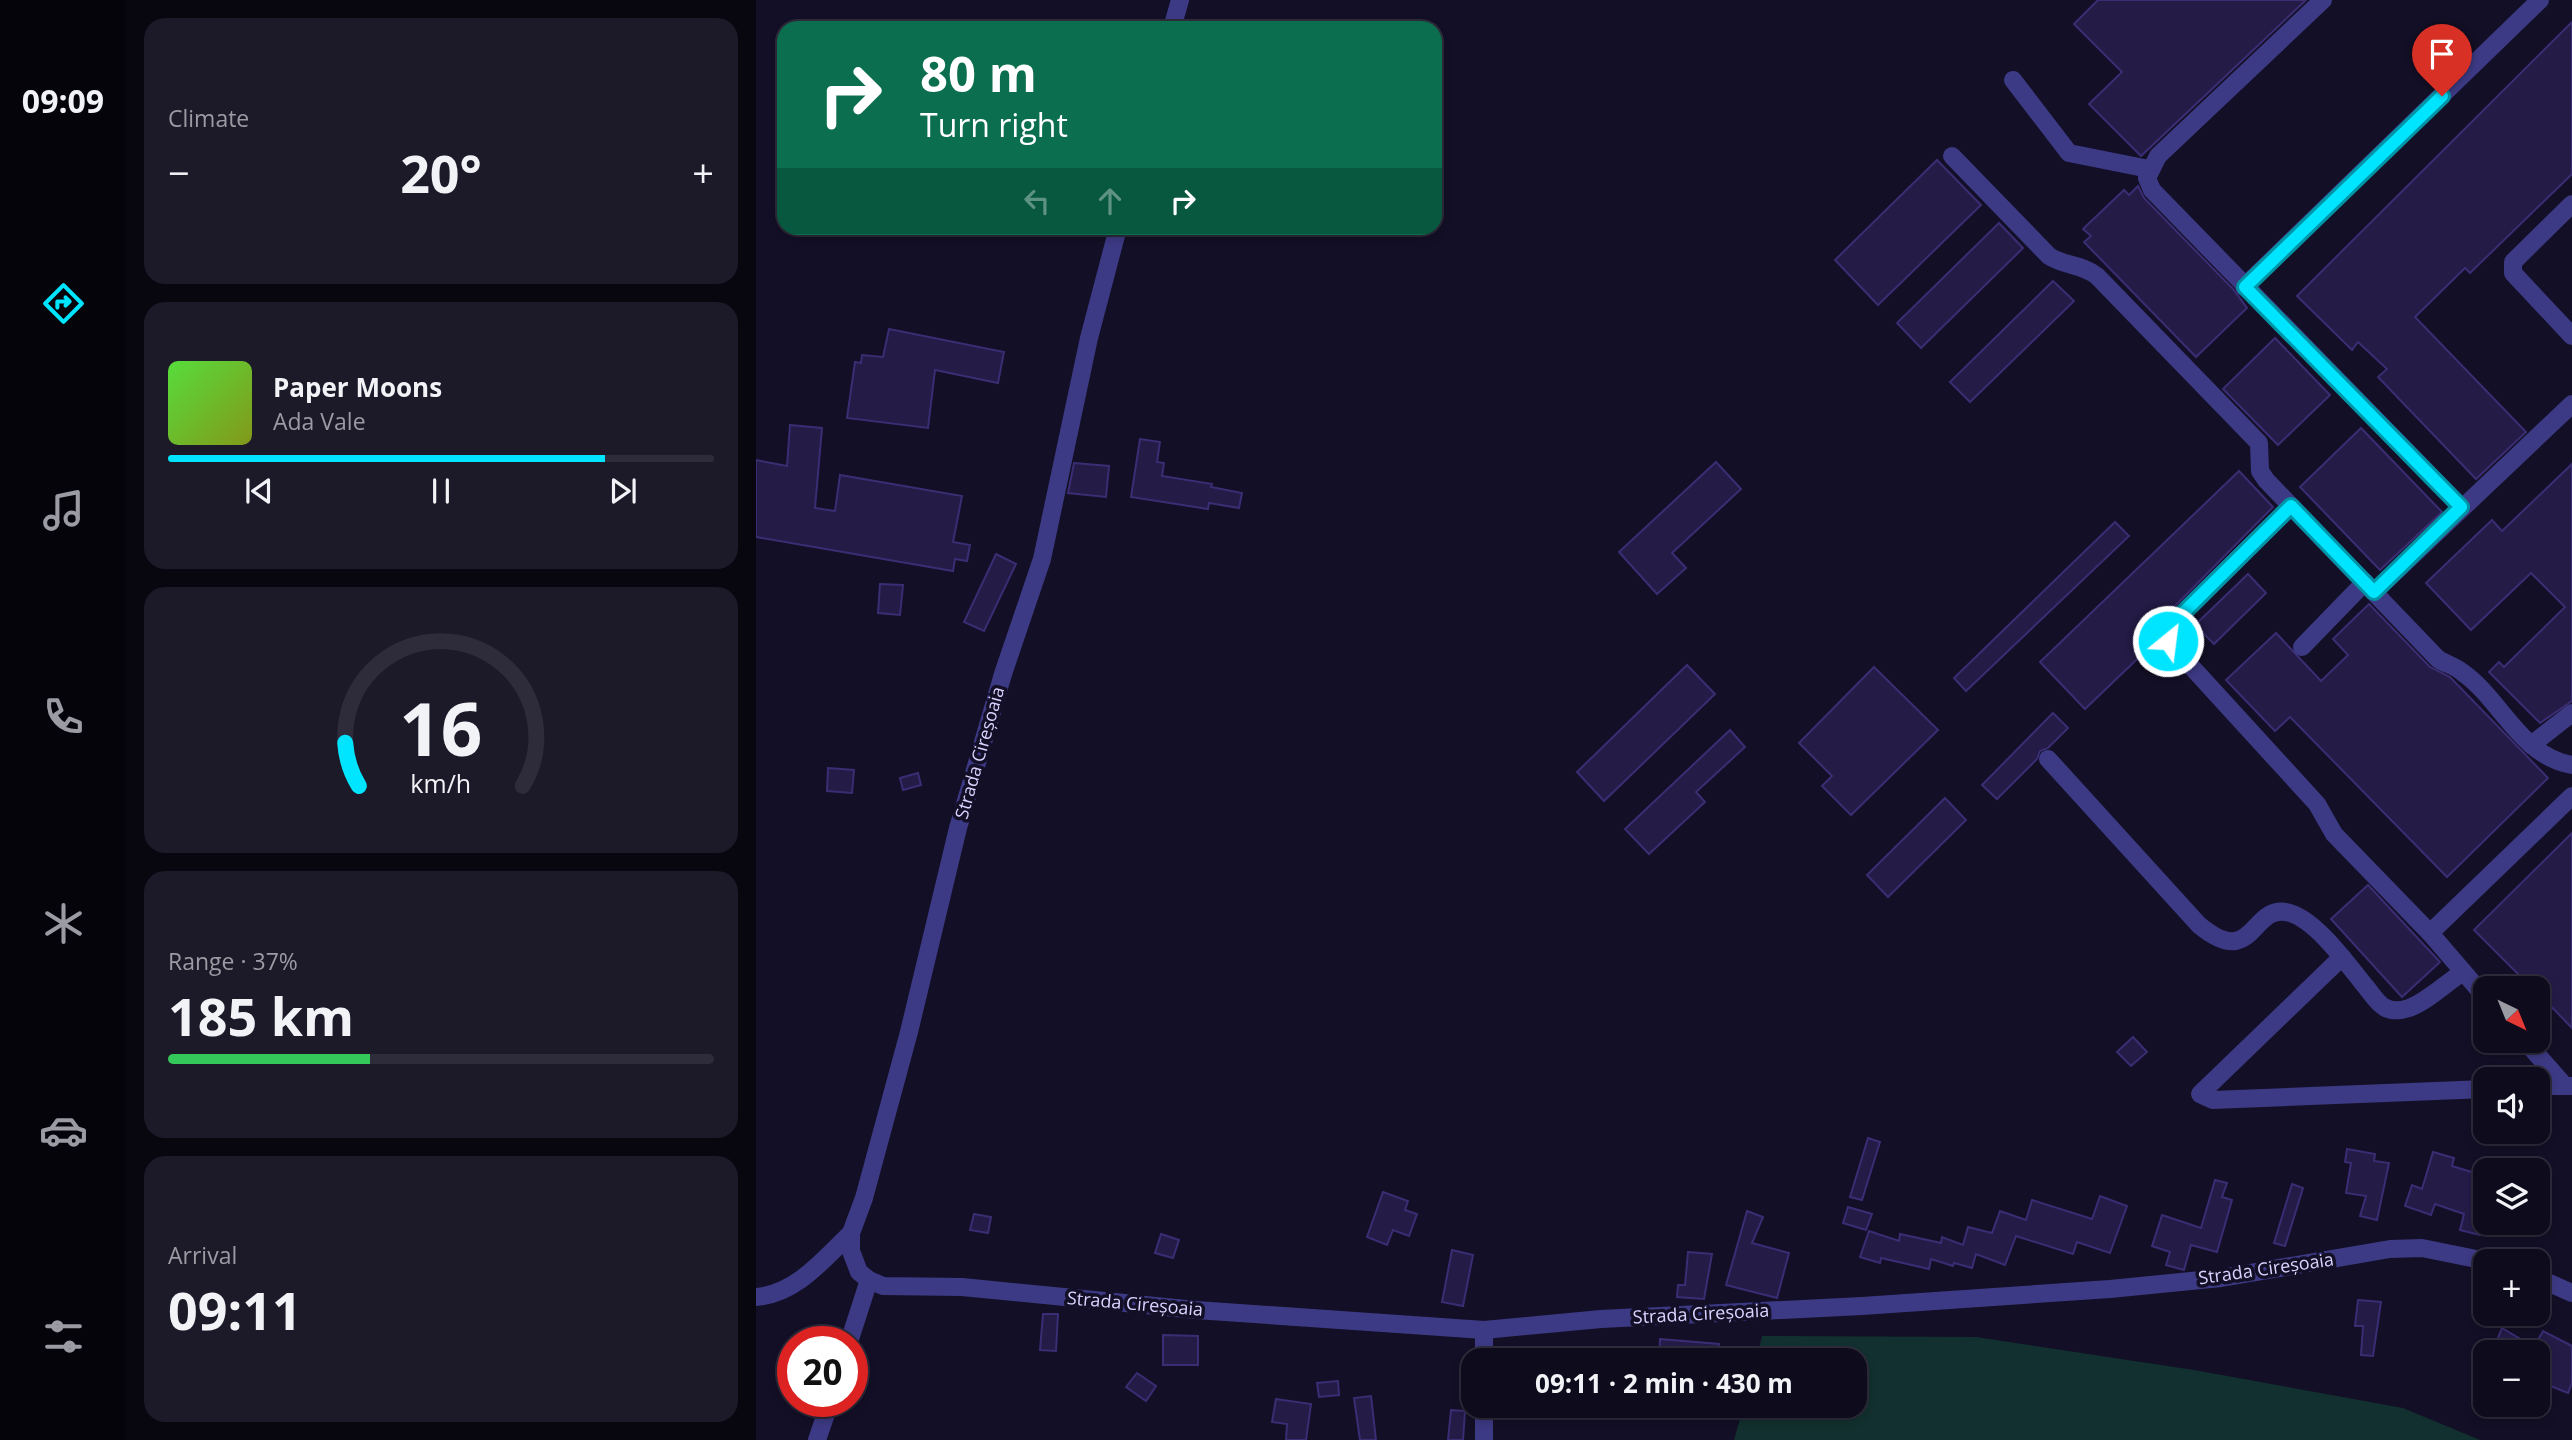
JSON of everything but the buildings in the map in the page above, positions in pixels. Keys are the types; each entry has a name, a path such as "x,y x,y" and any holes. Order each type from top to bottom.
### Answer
{"street":[{"path":"1174,21 1180,0"},
{"path":"2323,0 2158,156 2147,178 2152,190 2461,507"},
{"path":"2245,287 2540,0"},
{"path":"2013,80 2069,153 2149,170"},
{"path":"1952,156 2049,256 2057,262 2089,270 2126,305 2259,443 2260,471 2438,659 2463,672 2531,746 2548,757 2572,765"},
{"path":"2572,204 2513,262 2513,273 2572,336"},
{"name":"Strada Cireșoaia","path":"851,1233 864,1198 909,1032 958,828 1003,674 1042,559 1088,338 1116,235"},
{"path":"2302,647 2461,507 2572,404"},
{"path":"2291,506 2176,620 2167,634 2168,641 2317,804 2334,834 2430,933 2473,983"},
{"path":"2531,746 2572,713"},
{"path":"2048,760 2199,925 2214,937 2225,942 2239,942 2268,917 2288,912 2304,919 2342,957 2382,1006 2395,1011 2411,1007 2463,972"},
{"path":"2430,933 2572,796"},
{"path":"2342,957 2200,1094 2204,1098 2473,1088"},
{"path":"2538,1054 2568,1085"},
{"path":"2550,1086 2568,1085"},
{"path":"851,1233 851,1251 859,1272 869,1280 854,1326"},
{"path":"756,1297 765,1296 805,1278 851,1233"},
{"name":"Strada Cireșoaia","path":"869,1280 883,1286 962,1287 1196,1311 1484,1331 1601,1319 1862,1306 2110,1289 2221,1278 2390,1249 2422,1248 2473,1258"},
{"path":"2550,1283 2572,1293"},
{"path":"1484,1331 1484,1348"},
{"path":"817,1440 825,1417"},
{"path":"1484,1418 1485,1440"}],"green space":[{"path":"1762,1336 1976,1337 2194,1370 2403,1408 2480,1440 1734,1440 1740,1418 1867,1418 1867,1348 1759,1348"}],"route":[{"path":"2168,641 2167,634 2176,620 2291,506 2374,592 2461,507 2245,287 2442,96"}]}
